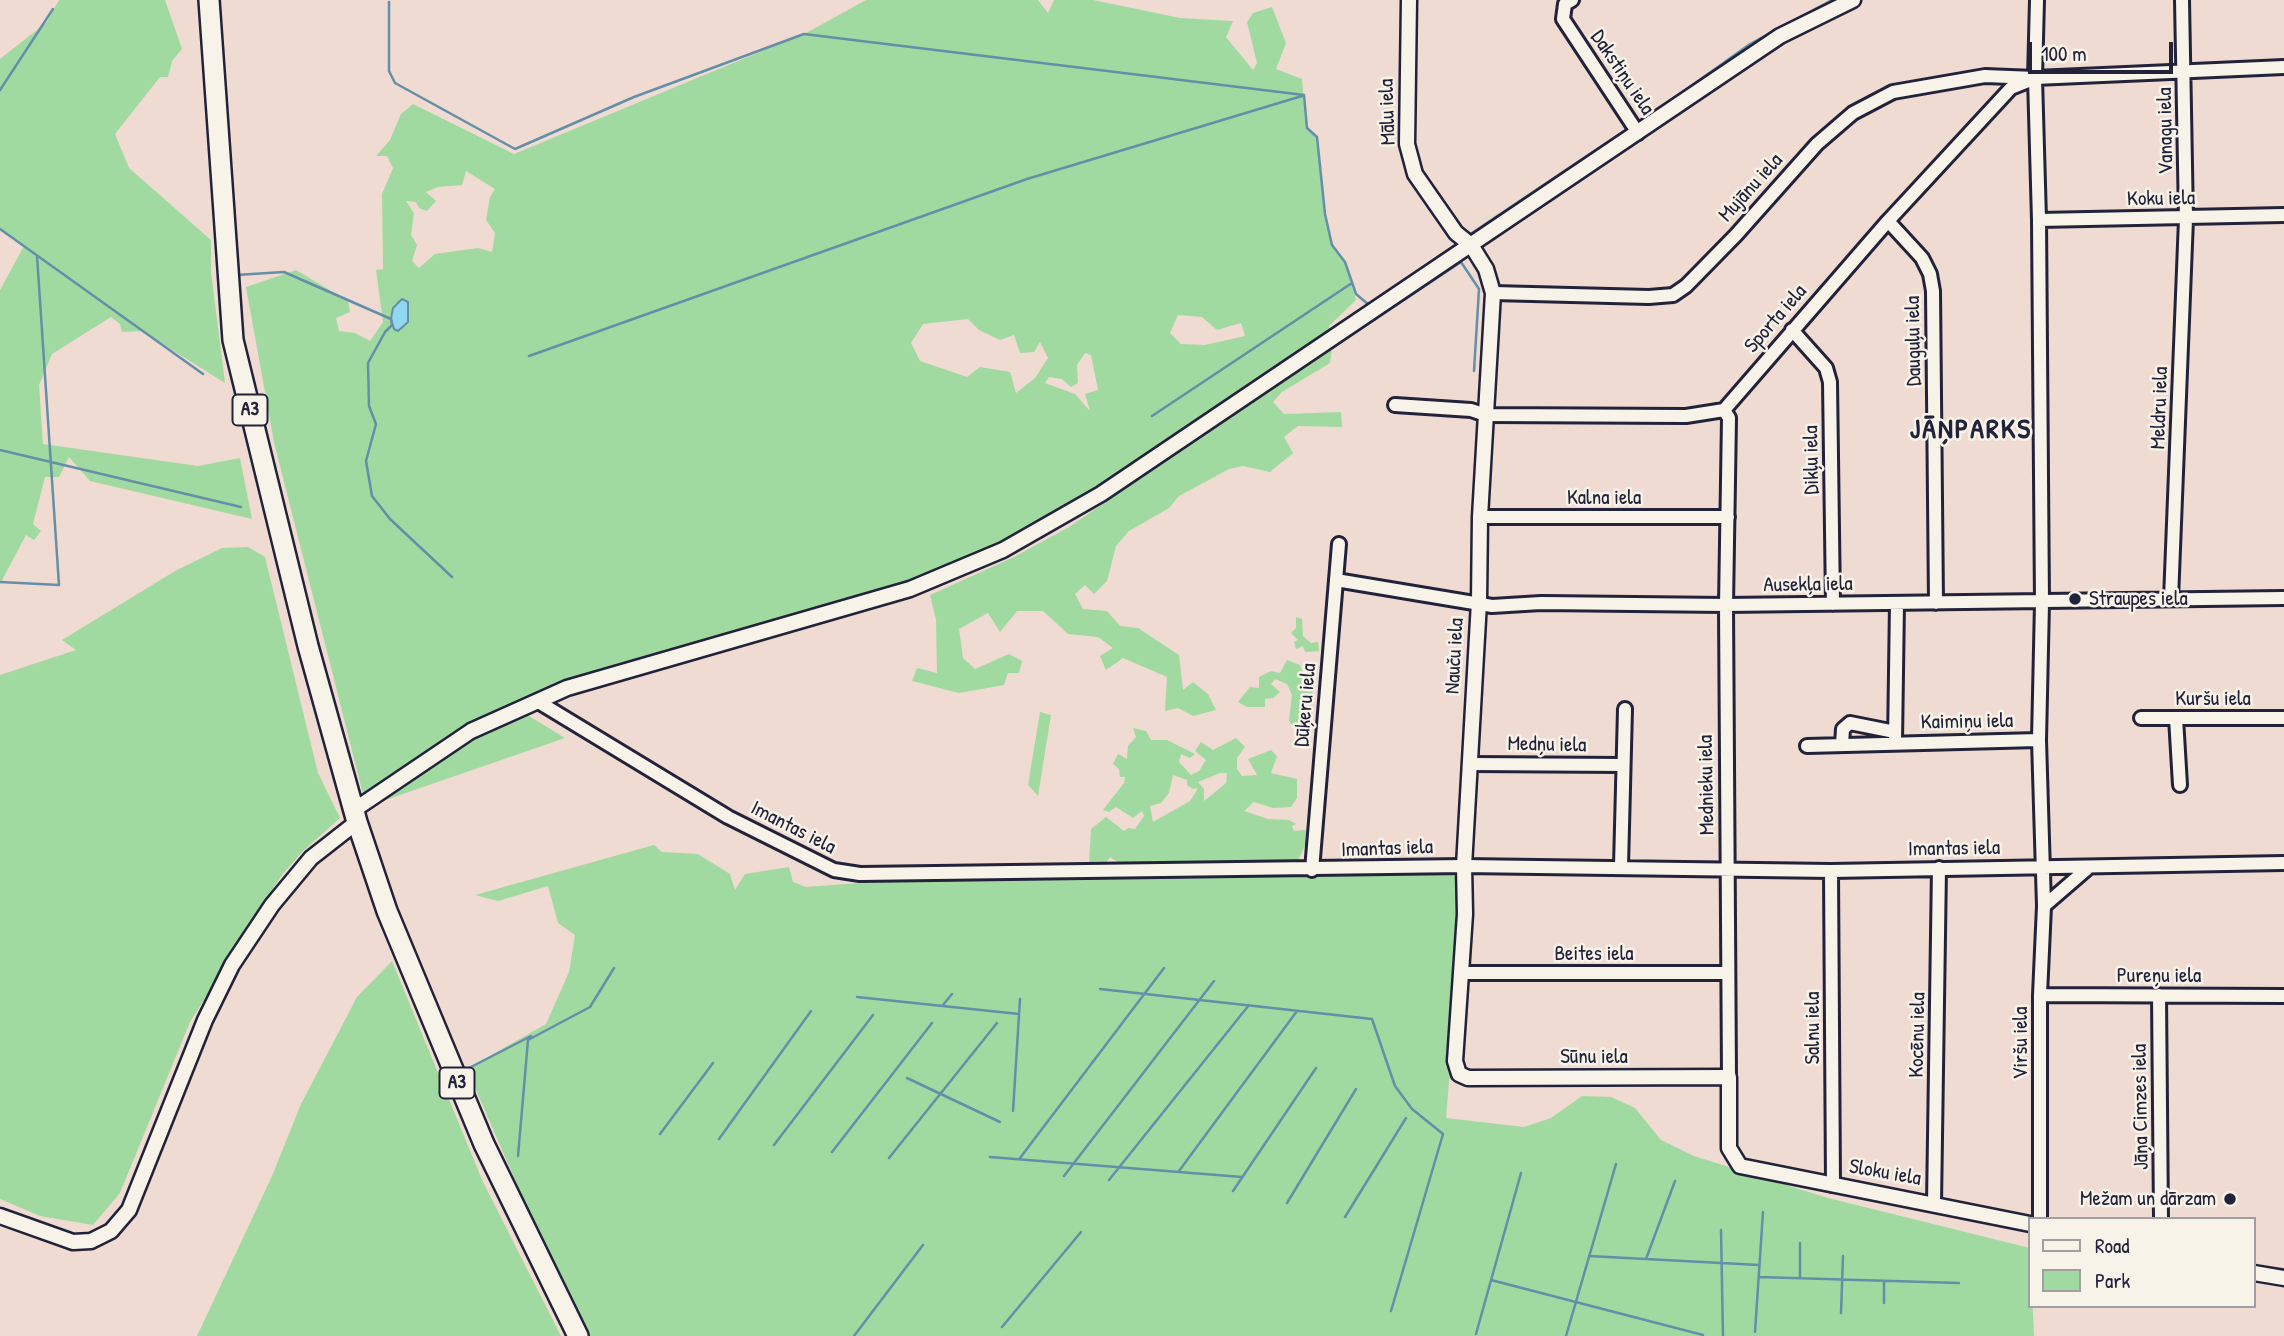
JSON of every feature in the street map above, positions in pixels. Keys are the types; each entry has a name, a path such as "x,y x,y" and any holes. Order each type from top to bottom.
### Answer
{"highway":[{"name":"A3","path":"209,0 233,340 307,646 356,816 387,911 484,1144 578,1336"}],"street":[{"name":"Mālu iela","path":"1409,0 1407,144 1415,174 1456,233 1471,245"},
{"name":"Dakstiņu iela","path":"1572,0 1565,4 1563,19 1638,133"},
{"path":"2,1220 73,1242 83,1242 111,1231 129,1210 205,1020 232,965 272,905 311,858 356,816 471,731 567,688 910,589 1003,550 1101,494 1780,36 1853,0"},
{"path":"2037,0 2035,78 2039,220 2042,603 2039,740 2042,867"},
{"name":"Vanagu iela","path":"2182,0 2186,219"},
{"name":"Mujānu iela","path":"1493,293 1649,297 1673,295 1686,286 1816,144 1853,113 1893,92 1943,81 1984,76 2035,78 2284,67"},
{"name":"Sporta iela","path":"1724,410 1888,221 2011,88 2035,78"},
{"name":"Koku iela","path":"2039,220 2284,215"},
{"name":"Meldru iela","path":"2171,599 2186,219"},
{"name":"Dauguļu iela","path":"1888,221 1922,258 1933,291 1936,603"},
{"name":"Nauču iela","path":"1459,1074 1455,1061 1467,881 1464,866 1493,293 1486,269 1471,245"},
{"name":"Dikļu iela","path":"1792,330 1826,368 1830,382 1833,604"},
{"path":"1395,405 1471,410 1486,415 1685,416 1724,410"},
{"name":"Mednieku iela","path":"1724,410 1729,418 1726,606 1729,1148 1735,1160"},
{"name":"Kalna iela","path":"1480,517 1728,517"},
{"name":"Dūķeru iela","path":"1312,870 1339,544"},
{"name":"Ausekļa iela","path":"1336,580 1492,606 1541,603 1726,606 2042,603 2284,598"},
{"name":"Kaimiņu iela","path":"1895,737 1897,603"},
{"name":"Imantas iela","path":"537,701 559,717 674,782 729,817 834,870 860,874 1464,866 1621,866 1831,871 2284,863"},
{"path":"1621,866 1625,709"},
{"name":"Kuršu iela","path":"2141,718 2284,718"},
{"path":"2176,718 2179,785"},
{"name":"Kaimiņu iela","path":"1842,744 1843,729 1850,723 1895,737"},
{"name":"Kaimiņu iela","path":"1807,746 1895,737 2039,740"},
{"name":"Medņu iela","path":"1470,764 1623,765"},
{"name":"Viršu iela","path":"2040,1217 2040,995 2044,906 2042,867"},
{"name":"Kocēnu iela","path":"1934,1204 1940,868"},
{"path":"2044,906 2088,868"},
{"name":"Salnu iela","path":"1831,871 1833,1185"},
{"name":"Beites iela","path":"1462,973 1727,973"},
{"name":"Pureņu iela","path":"2040,995 2281,995"},
{"name":"Jāņa Cimzes iela","path":"2159,995 2161,1217"},
{"name":"Sūnu iela","path":"1459,1074 1468,1078 1729,1077"},
{"name":"Sloku iela","path":"1735,1160 1740,1166 2028,1224"},
{"path":"2256,1273 2284,1278"}],"green space":[{"path":"59,0 165,0 182,49 172,61 168,77 160,77 115,134 129,168 211,240 211,272 225,383 142,331 122,332 120,324 111,317 52,354 39,385 43,444 198,466 240,458 252,519 90,481 69,457 59,477 45,477 33,524 41,531 34,540 26,535 0,584 0,290 24,246 0,229 0,59 47,22"},
{"path":"866,0 1038,0 1048,13 1054,0 1093,0 1180,18 1233,21 1226,37 1253,70 1257,63 1247,22 1253,13 1272,7 1286,43 1276,69 1302,79 1307,128 1317,137 1325,214 1332,245 1345,262 1356,300 1329,326 1329,333 1061,510 926,580 533,695 487,717 363,794 274,442 246,287 296,270 348,301 350,312 336,318 339,331 355,333 370,341 383,322 376,270 383,269 382,194 393,168 387,156 376,156 390,140 401,114 413,104 514,154 808,32","holes":["466,171 495,189 490,197 486,220 495,233 492,252 478,248 435,254 419,268 412,261 417,245 411,235 414,213 406,201 416,202 419,208 427,211 436,201 426,192 438,187 462,185","1178,315 1202,317 1217,330 1241,323 1245,336 1205,345 1181,344 1170,333","968,319 979,330 1000,340 1014,335 1020,353 1034,352 1040,342 1048,358 1035,378 1016,393 1010,372 980,367 967,377 920,361 911,343 923,324","1085,353 1091,355 1098,390 1085,394 1090,411 1075,394 1045,383 1049,377 1062,379 1071,387 1078,383 1077,365"]},
{"path":"1332,348 1330,363 1282,392 1273,402 1284,414 1341,412 1342,427 1298,426 1284,437 1293,453 1270,472 1243,466 1229,469 1179,496 1169,508 1129,531 1116,546 1107,581 1094,594 1085,585 1075,594 1083,609 1107,611 1120,626 1138,628 1179,655 1183,690 1193,682 1208,694 1216,710 1193,716 1178,708 1165,711 1167,677 1123,658 1106,670 1100,656 1113,648 1098,637 1068,634 1043,611 1017,611 1000,632 988,613 959,629 963,658 975,669 1009,654 1022,661 1019,673 1008,673 1004,685 959,693 912,681 917,668 937,673 936,620 930,595 1014,557 1069,527"},
{"path":"248,547 265,557 318,773 340,818 302,852 281,876 190,1022 120,1193 93,1225 40,1216 0,1199 0,675 76,650 62,640 175,571 222,548"},
{"path":"1296,617 1302,619 1303,636 1311,643 1318,642 1319,651 1305,652 1303,646 1296,649 1294,642 1298,640 1291,633 1296,628"},
{"path":"1287,660 1300,665 1303,673 1315,679 1305,734 1300,735 1289,721 1292,695 1287,684 1275,679 1271,684 1280,692 1273,698 1265,699 1265,707 1247,707 1238,702 1250,687 1259,688 1259,677 1271,671 1280,673"},
{"path":"1040,712 1051,715 1038,796 1028,785"},
{"path":"524,713 565,738 371,805 398,782 489,728"},
{"path":"1133,728 1146,731 1151,740 1167,740 1195,754 1190,758 1181,754 1179,762 1191,775 1199,771 1206,760 1195,751 1201,742 1213,750 1236,738 1245,747 1237,758 1237,769 1242,776 1257,775 1248,759 1271,750 1277,756 1271,773 1297,779 1297,798 1291,807 1273,808 1254,802 1244,811 1268,819 1289,820 1296,824 1292,826 1294,831 1306,830 1306,844 1299,858 1306,867 1155,868 1154,860 1143,867 1137,863 1128,869 1110,857 1102,869 1089,864 1091,829 1106,817 1124,831 1128,828 1135,829 1144,816 1142,811 1133,818 1116,807 1109,812 1103,810 1124,783 1125,777 1120,777 1119,769 1113,764 1118,754 1127,759 1128,746 1136,737","holes":["1227,773 1226,783 1204,801 1204,789 1198,782","1173,775 1187,780 1187,785 1193,789 1197,788 1196,792 1190,801 1153,822 1150,806 1161,803 1169,793"]},
{"path":"654,845 662,852 698,854 730,874 735,890 745,874 789,867 793,882 806,887 859,883 859,878 1446,873 1460,878 1458,973 1446,1118 1524,1127 1551,1118 1582,1096 1611,1097 1635,1108 1661,1140 1694,1156 1828,1198 2028,1248 2028,1308 2033,1308 2034,1336 590,1336 528,1210 467,1069 546,1024 569,972 575,935 558,923 548,886 498,901 475,895"},
{"path":"392,961 483,1182 561,1336 197,1336 272,1176 301,1104 357,997"}],"water":[{"path":"402,299 408,302 408,322 398,331 394,329 391,319 393,308"}],"waterway":[{"path":"1649,116 1750,44 1832,0"},
{"path":"389,2 389,71 395,83 515,149 634,97 804,34 1304,95"},
{"path":"0,90 53,9"},
{"path":"1304,95 1307,128 1317,137 1325,214 1332,245 1345,262 1356,294 1369,305 1458,243"},
{"path":"529,356 1027,179 1302,96"},
{"path":"1469,235 1624,131"},
{"path":"0,229 203,374"},
{"path":"0,582 59,585 37,256"},
{"path":"1332,348 1461,262 1479,289 1474,371"},
{"path":"236,275 284,272 391,319 392,325 385,332 368,363 369,406 376,424 366,461 372,496 390,519 452,577"},
{"path":"1152,416 1352,283"},
{"path":"0,450 241,507"},
{"path":"518,1156 528,1040 590,1007 614,968"},
{"path":"1020,1158 1164,968"},
{"path":"1064,1176 1214,981"},
{"path":"1100,989 1372,1019 1395,1086 1412,1109 1443,1134 1391,1311"},
{"path":"943,1005 952,994"},
{"path":"857,997 1019,1014"},
{"path":"1013,1111 1020,999"},
{"path":"1109,1180 1249,1005"},
{"path":"719,1139 811,1011"},
{"path":"1179,1171 1297,1011"},
{"path":"774,1145 873,1015"},
{"path":"832,1152 932,1023"},
{"path":"889,1158 997,1023"},
{"path":"467,1069 531,1036"},
{"path":"660,1134 713,1063"},
{"path":"1233,1191 1316,1068"},
{"path":"907,1078 1000,1122"},
{"path":"1287,1203 1356,1089"},
{"path":"1345,1217 1406,1118"},
{"path":"990,1157 1242,1177"},
{"path":"1566,1336 1616,1164"},
{"path":"1476,1334 1521,1173"},
{"path":"1646,1259 1675,1181"},
{"path":"1755,1332 1763,1212"},
{"path":"1721,1230 1723,1336"},
{"path":"1002,1327 1081,1232"},
{"path":"1800,1243 1800,1278"},
{"path":"854,1336 923,1245"},
{"path":"1589,1256 1759,1265"},
{"path":"1841,1313 1843,1256"},
{"path":"1759,1277 1959,1283"},
{"path":"1491,1280 1703,1335"},
{"path":"1884,1282 1884,1303"}],"place":[{"name":"Straupes iela","path":"2075,599"},
{"name":"Mežam un dārzam","path":"2230,1199"}],"district":[{"name":"JĀŅPARKS","path":"1971,431"}]}
